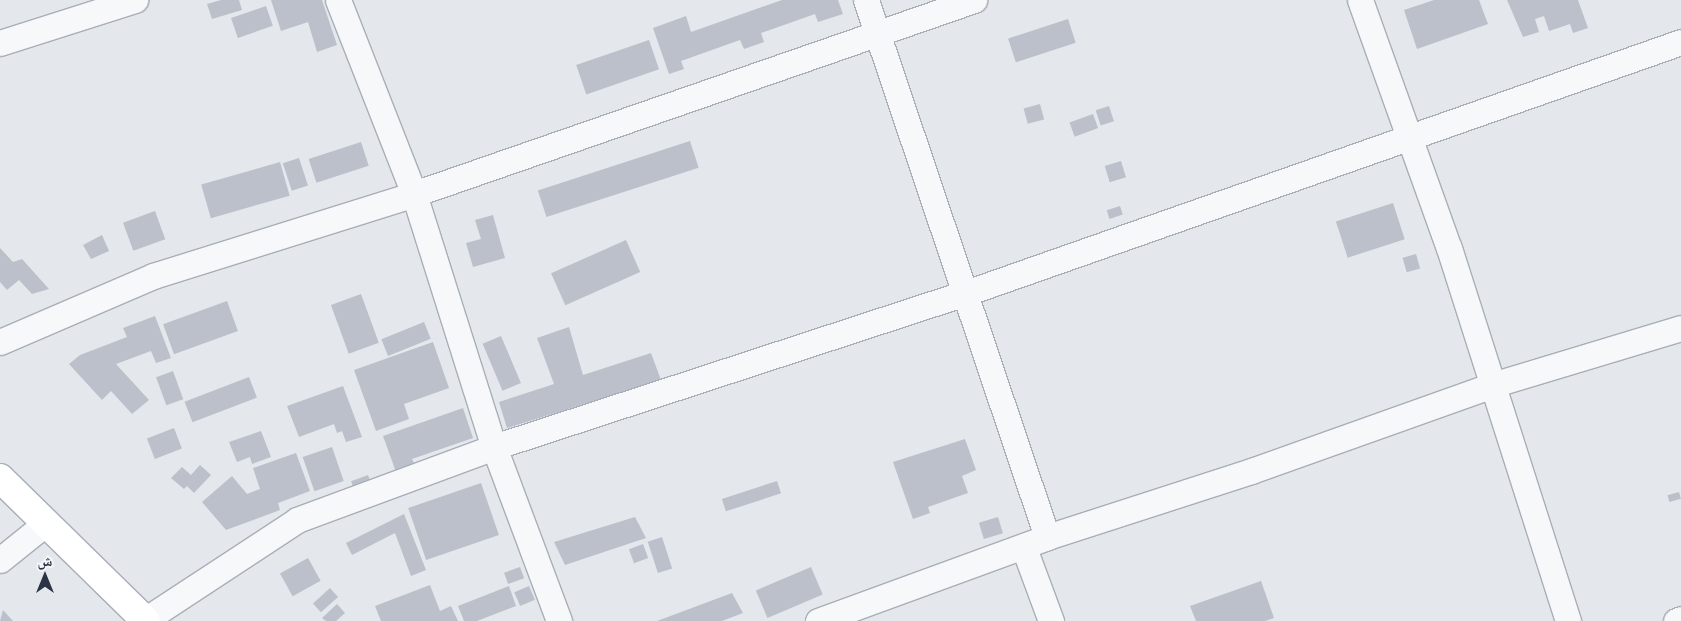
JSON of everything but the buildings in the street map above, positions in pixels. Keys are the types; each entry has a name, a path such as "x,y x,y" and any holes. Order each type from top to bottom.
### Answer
{"highway":[{"path":"0,478 145,620"}],"street":[{"path":"0,43 136,0"},
{"path":"338,0 414,194 494,447 559,621"},
{"path":"866,0 963,294 1048,537"},
{"path":"0,342 153,276 414,194 974,0"},
{"path":"1360,0 1407,136 1449,248 1568,621"},
{"path":"145,620 297,520 494,447 963,294 1407,136 1681,42"},
{"path":"818,621 1024,548 1048,537 1251,471 1492,385 1681,328"},
{"path":"0,560 46,523"},
{"path":"1024,548 1051,621"},
{"path":"1676,621 1681,619"}]}
